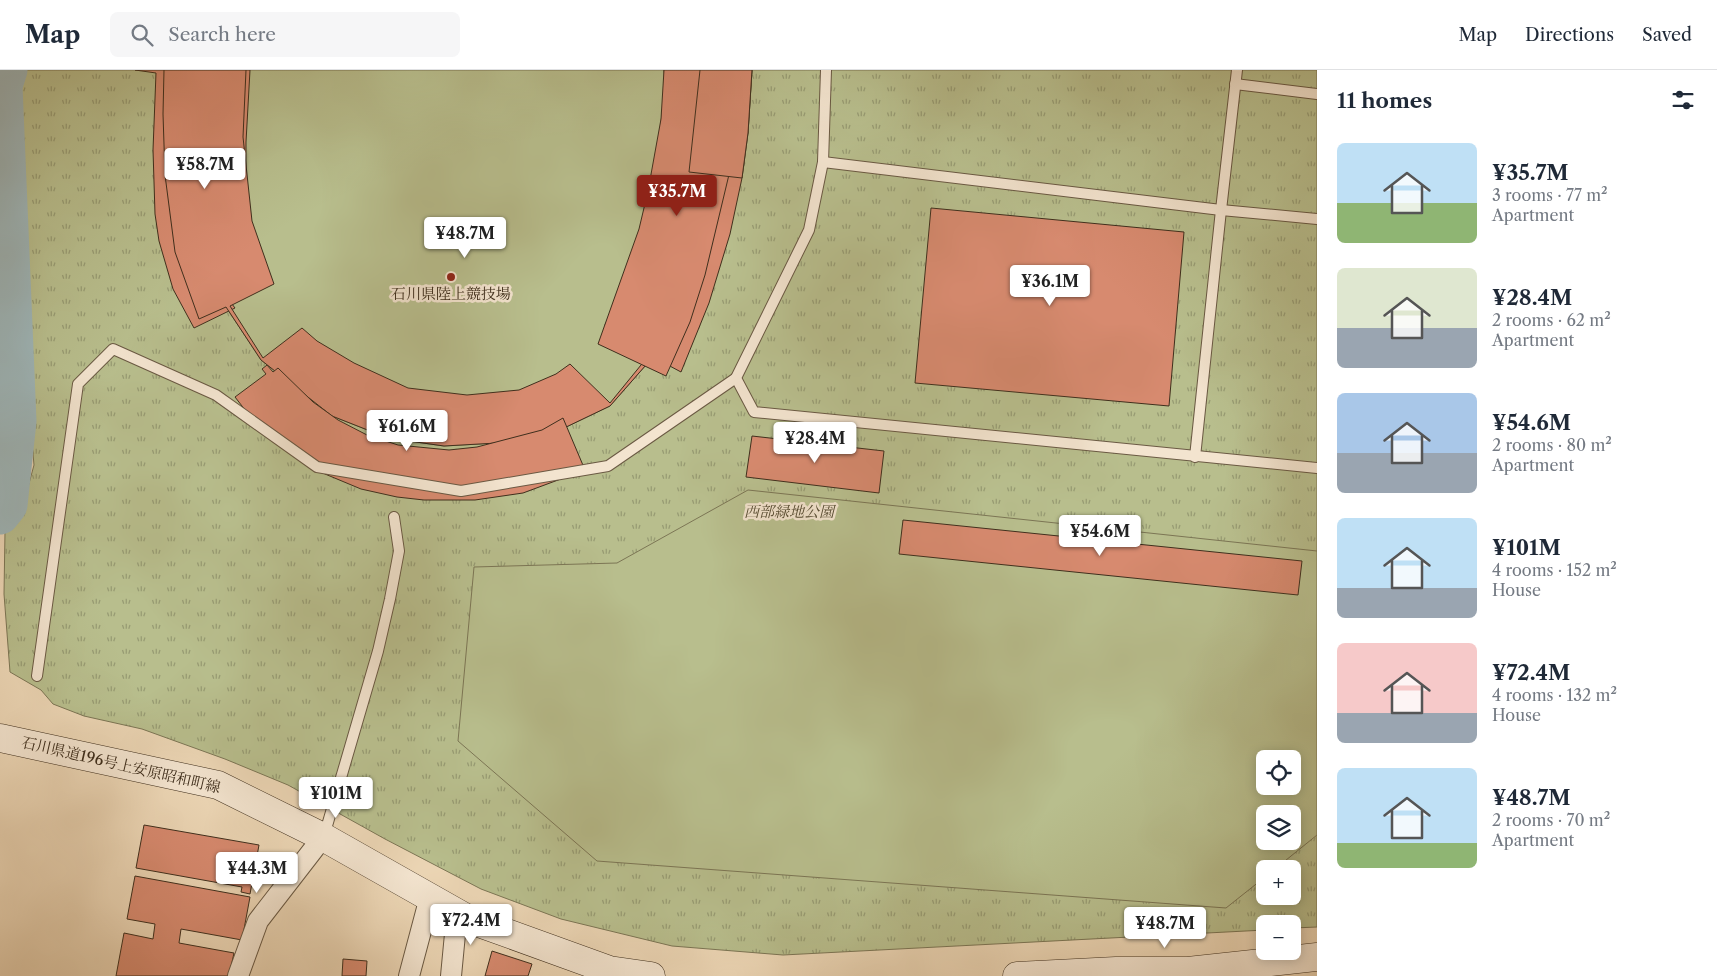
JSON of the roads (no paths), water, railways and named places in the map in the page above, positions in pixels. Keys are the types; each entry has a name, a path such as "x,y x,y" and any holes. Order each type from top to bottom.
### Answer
{"main road":[{"name":"石川県道196号上安原昭和町線","path":"0,738 218,785 323,837 468,919 609,973 651,976"},
{"path":"1017,976 1116,971 1188,973 1317,957"}],"street":[{"path":"238,976 258,921 323,837"},
{"path":"409,976 430,898"},
{"path":"451,976 457,913"}],"lane":[{"path":"38,676 78,384 113,349 216,395 317,467 460,491 608,466 736,378 809,230 823,162 826,70"},
{"path":"1195,457 1220,210 1238,70"},
{"path":"1235,84 1317,94"},
{"path":"823,162 1220,210 1317,219"},
{"path":"736,378 754,412 1317,468"},
{"path":"323,837 378,651 390,599 399,551 394,517"}],"waterway":[{"path":"0,515 8,505 17,421 3,86 8,70"}],"place":[{"name":"石川県陸上競技場","path":"451,277"}],"park label":[{"name":"西部緑地公園","path":"789,512"}]}
